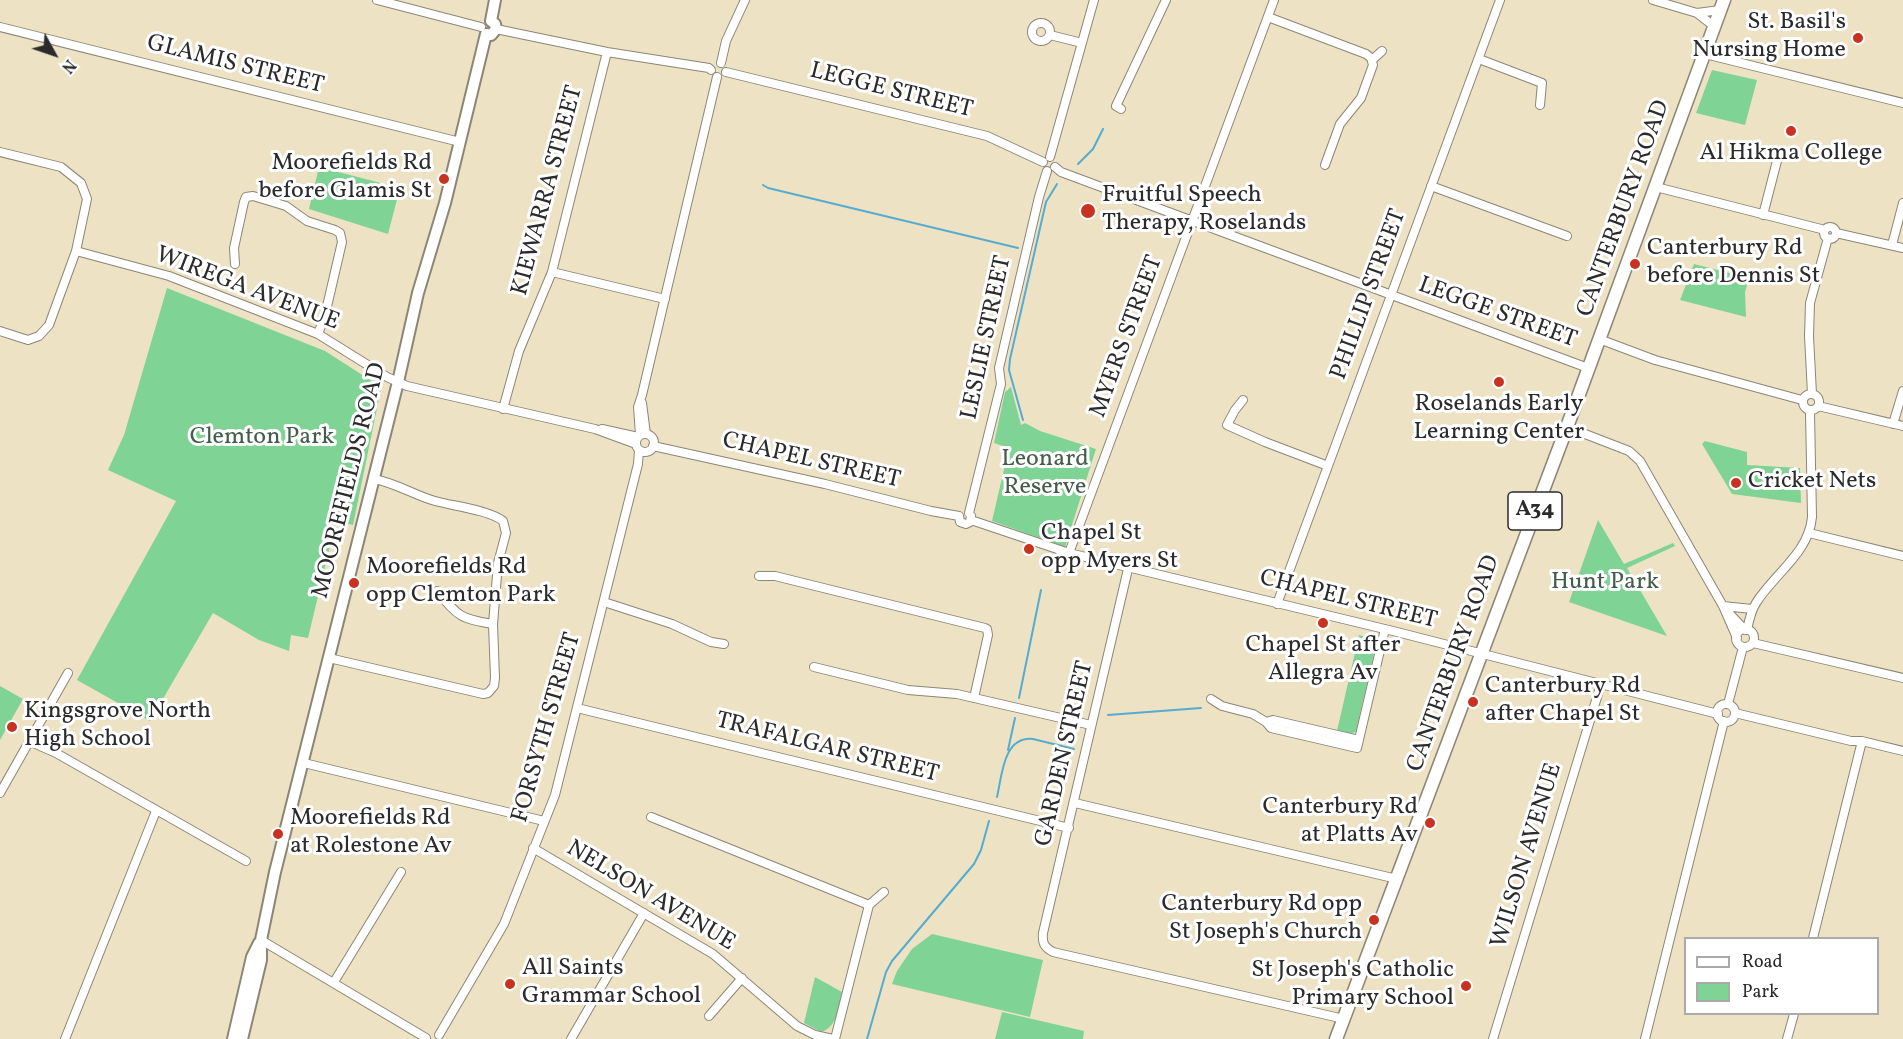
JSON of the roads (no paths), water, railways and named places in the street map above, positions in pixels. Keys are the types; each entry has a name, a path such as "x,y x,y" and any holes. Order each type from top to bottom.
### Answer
{"highway":[{"name":"CANTERBURY ROAD","path":"1336,1039 1567,427 1722,5"}],"main road":[{"name":"MOOREFIELDS ROAD","path":"242,1039 261,960 261,940 275,872 398,382 418,293 445,204 495,0"},
{"name":"MOOREFIELDS ROAD","path":"233,1039 252,957 261,940"}],"street":[{"path":"377,0 488,28 607,52 709,68 717,77"},
{"path":"721,63 726,41 745,0"},
{"path":"1046,159 1055,161 1056,167 1051,171 1047,171 1042,166 1094,0"},
{"path":"1121,109 1116,106 1166,0"},
{"name":"MYERS STREET","path":"1069,554 1274,0"},
{"name":"PHILLIP STREET","path":"1277,604 1500,0"},
{"path":"1653,0 1697,13 1714,27"},
{"path":"1697,13 1722,5"},
{"path":"1268,17 1366,54 1372,60 1373,65 1361,98 1340,124 1325,165"},
{"name":"GLAMIS STREET","path":"0,27 460,142"},
{"path":"1050,35 1082,43"},
{"path":"1372,60 1382,51"},
{"name":"KIEWARRA STREET","path":"503,408 519,351 552,272 607,52"},
{"path":"1705,54 1903,103"},
{"path":"1479,59 1542,83 1540,105"},
{"path":"711,70 714,64 721,63 726,67 726,72 717,77"},
{"name":"LEGGE STREET","path":"726,72 987,136 1046,159"},
{"path":"640,440 642,395 717,77"},
{"path":"0,152 61,167 81,183 87,199 76,251 53,317 45,331 28,340 0,331"},
{"path":"1763,215 1778,157"},
{"name":"LEGGE STREET","path":"1056,167 1061,172 1588,369"},
{"name":"LESLIE STREET","path":"970,516 1001,384 999,368 1047,171"},
{"path":"1431,186 1568,236"},
{"path":"1656,187 1826,234"},
{"path":"235,264 234,248 243,202 249,196 265,198 286,206 307,220 340,234 341,248 325,315 318,334"},
{"path":"1892,245 1903,203"},
{"path":"1812,394 1810,303 1827,227 1833,227 1836,233 1903,248"},
{"name":"WIREGA AVENUE","path":"76,251 169,276 318,334 398,382"},
{"path":"552,272 664,299"},
{"path":"1599,339 1655,360 1803,400"},
{"path":"398,382 410,387 640,440 652,438 653,446 647,451 640,440 638,403 642,395"},
{"path":"1893,424 1903,392"},
{"path":"1812,394 1818,398 1818,406 1815,410 1810,411 1803,406 1803,400 1805,396 1812,394"},
{"path":"1243,400 1227,425 1328,466"},
{"path":"1818,406 1903,426"},
{"path":"1746,630 1752,609 1802,548 1809,533 1812,517 1810,411"},
{"path":"595,429 630,431 638,416"},
{"path":"1567,427 1629,451 1641,461 1723,606 1739,644 1743,647"},
{"path":"617,431 640,440"},
{"name":"FORSYTH STREET","path":"441,1037 504,924 555,795 638,464 640,440"},
{"name":"CHAPEL STREET","path":"653,446 959,516 959,520 964,524 968,523 970,516 1069,554 1385,629 1718,714"},
{"path":"329,658 485,694 492,689 495,678 493,624 498,563 506,533 503,520 493,515 429,499 374,479"},
{"path":"1809,533 1903,556"},
{"name":"GARDEN STREET","path":"1128,568 1043,933 1043,943 1053,952 1344,1019"},
{"path":"759,576 775,576 985,628 988,635 974,698"},
{"path":"437,591 463,618 493,624"},
{"path":"604,602 672,624 711,642 724,644"},
{"path":"1723,606 1752,609"},
{"path":"1723,606 1753,635 1752,643 1743,647"},
{"path":"1211,699 1222,706 1252,714 1266,722 1273,720 1358,744 1385,629"},
{"path":"1737,638 1738,633 1746,630"},
{"path":"1752,643 1903,678"},
{"path":"1728,704 1743,647"},
{"path":"814,667 908,690 946,692 1091,725"},
{"path":"0,793 68,673"},
{"name":"WILSON AVENUE","path":"1493,1039 1601,684"},
{"path":"1728,704 1735,713"},
{"path":"1728,704 1720,706 1719,718 1724,721 1731,720 1735,713"},
{"name":"TRAFALGAR STREET","path":"577,708 1069,828"},
{"path":"1735,713 1903,751"},
{"path":"1645,1039 1724,721"},
{"path":"29,741 56,753 246,861"},
{"path":"1813,937 1862,741"},
{"path":"303,763 544,821"},
{"path":"1075,803 1397,879"},
{"path":"64,1039 156,811"},
{"path":"651,817 868,905"},
{"name":"NELSON AVENUE","path":"533,848 714,954 798,1026 815,1035 834,1039"},
{"path":"334,982 401,872"},
{"path":"834,1039 868,905 884,892"},
{"path":"571,1039 644,914"},
{"path":"261,940 426,1038 430,1034 441,1037"},
{"path":"709,1016 742,978"},
{"path":"1788,1039 1794,1015"}],"waterway":[{"path":"1078,164 1093,149 1103,129"},
{"path":"1023,420 1009,370 1010,359 1046,202 1057,184"},
{"path":"763,185 1018,248"},
{"path":"1019,698 1041,590"},
{"path":"1108,715 1201,708"},
{"path":"1008,750 1015,718"},
{"path":"997,797 1006,759 1015,744 1033,739 1074,749"},
{"path":"867,1039 886,972 892,961 974,864 981,850 989,821"}],"place":[{"name":"St. Basil's Nursing Home","path":"1858,38"},
{"name":"Al Hikma College","path":"1791,131"},
{"name":"Moorefields Rd before Glamis St","path":"444,179"},
{"name":"Fruitful Speech Therapy, Roselands","path":"1088,211"},
{"name":"Canterbury Rd before Dennis St","path":"1635,264"},
{"name":"Roselands Early Learning Center","path":"1499,382"},
{"name":"Cricket Nets","path":"1736,483"},
{"name":"Chapel St opp Myers St","path":"1029,549"},
{"name":"Moorefields Rd opp Clemton Park","path":"354,583"},
{"name":"Chapel St after Allegra Av","path":"1323,623"},
{"name":"Canterbury Rd after Chapel St","path":"1473,702"},
{"name":"Kingsgrove North High School","path":"12,727"},
{"name":"Canterbury Rd at Platts Av","path":"1430,823"},
{"name":"Moorefields Rd at Rolestone Av","path":"278,834"},
{"name":"Canterbury Rd opp St Joseph's Church","path":"1374,920"},
{"name":"All Saints Grammar School","path":"510,984"},
{"name":"St Joseph's Catholic Primary School","path":"1466,986"}],"park label":[{"name":"Clemton Park","path":"262,439"},
{"name":"Leonard Reserve","path":"1045,475"},
{"name":"Hunt Park","path":"1605,584"}]}
